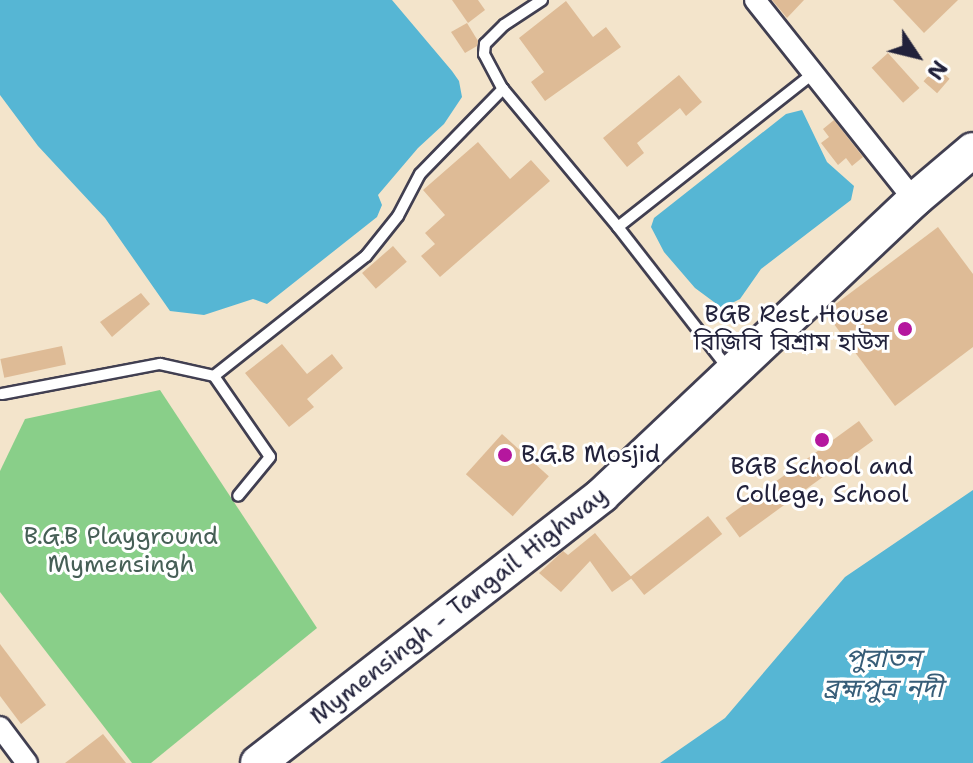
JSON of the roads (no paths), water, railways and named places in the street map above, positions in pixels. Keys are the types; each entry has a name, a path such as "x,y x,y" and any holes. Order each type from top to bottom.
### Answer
{"highway":[{"name":"Mymensingh - Tangail Highway","path":"258,763 602,495 914,200 973,150"}],"street":[{"path":"755,0 914,200"},
{"path":"0,727 27,763"}],"lane":[{"path":"542,0 504,25 485,44 484,54 503,89 618,227 732,374"},
{"path":"618,227 814,73"},
{"path":"214,376 366,256 398,216 420,174 503,89"},
{"path":"2,394 160,364 214,376 270,457 238,496"}],"water":[{"path":"0,0 392,0 452,71 459,81 462,97 444,124 418,148 378,195 382,205 377,217 267,304 253,299 204,315 170,311 105,218 38,146 0,95"},
{"path":"802,110 827,162 854,186 851,200 761,269 740,299 722,308 695,288 664,252 651,227 654,218 786,114"},
{"name":"পুরাতন ব্রহ্মপুত্র নদী","path":"973,490 973,763 660,763 725,718 845,577"}],"place":[{"name":"BGB Rest House বিজিবি বিশ্রাম হাউস","path":"905,329"},
{"name":"BGB School and College, School","path":"822,440"},
{"name":"B.G.B Mosjid","path":"505,455"}],"park label":[{"name":"B.G.B Playground Mymensingh","path":"121,551"}]}
